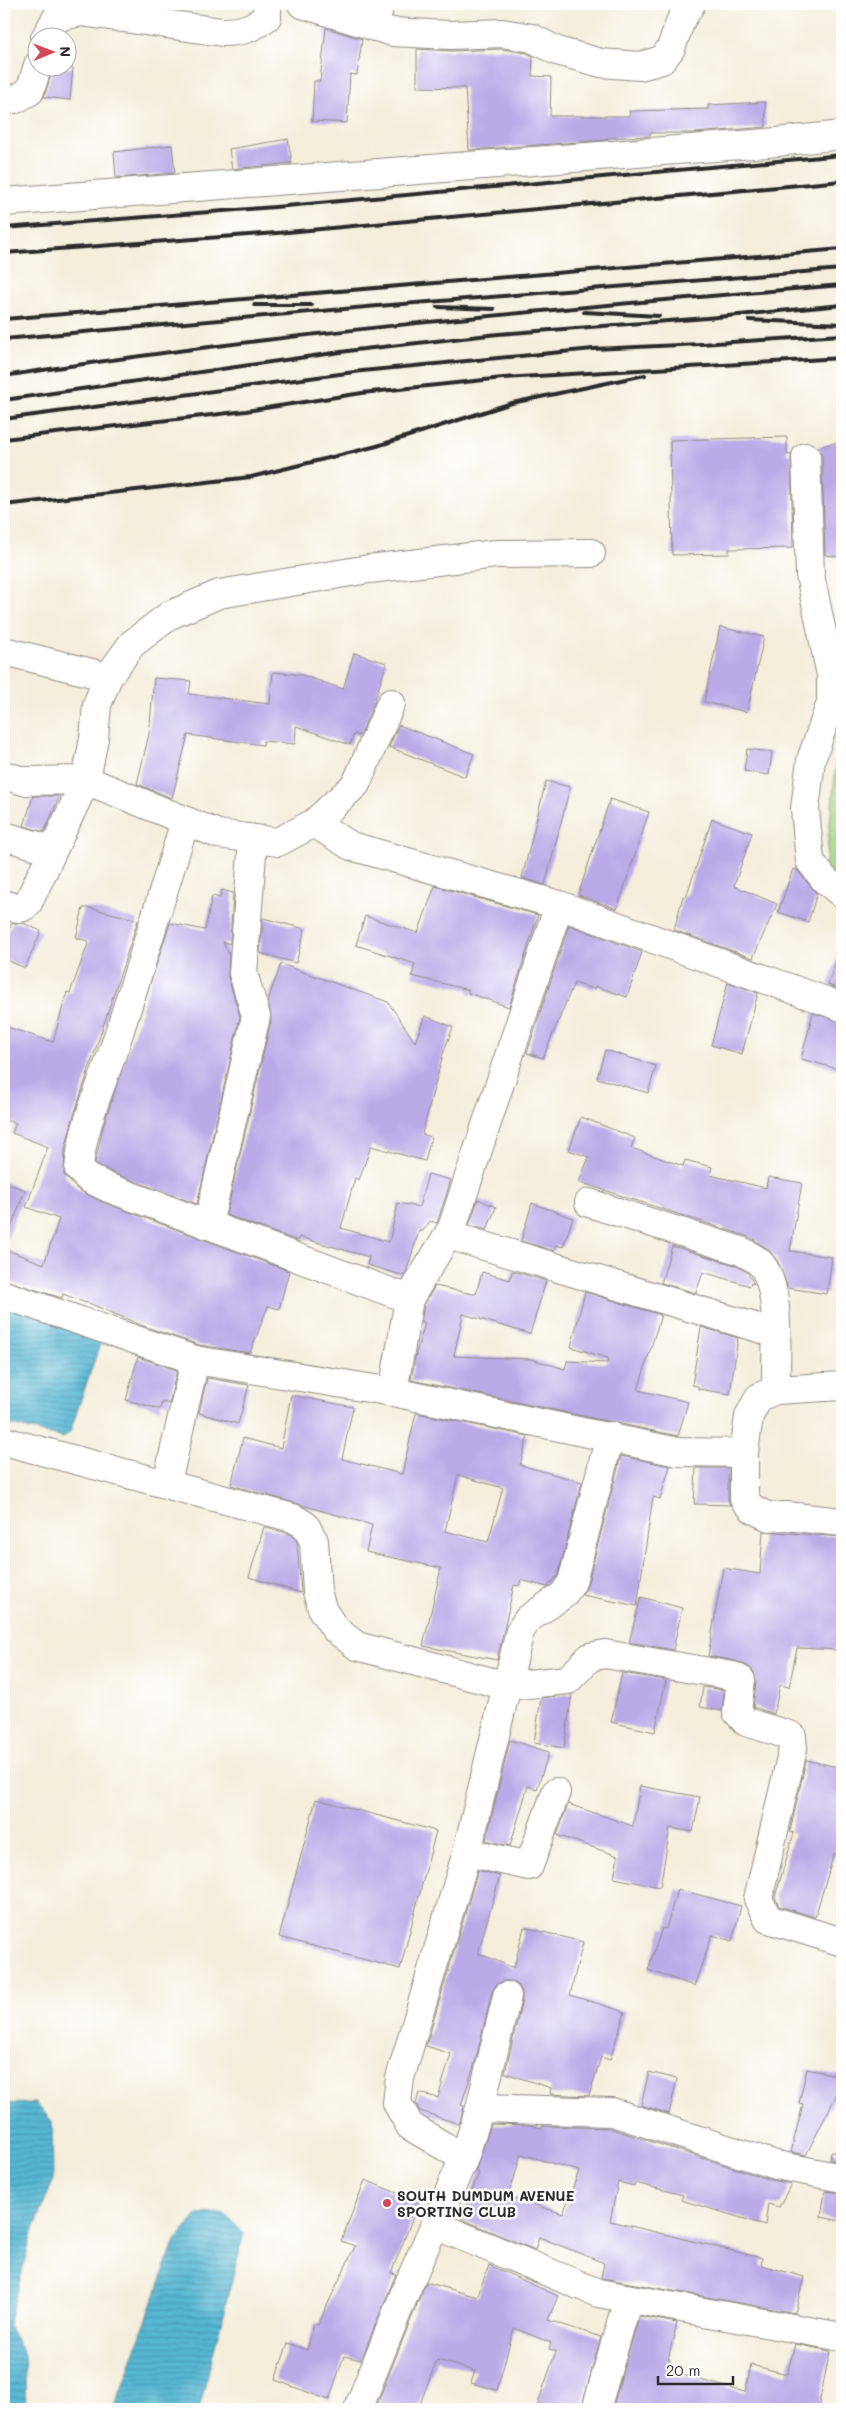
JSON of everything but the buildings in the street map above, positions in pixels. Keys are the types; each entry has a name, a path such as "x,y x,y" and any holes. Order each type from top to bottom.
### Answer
{"street":[{"path":"302,4 377,15 392,32 440,35 502,33 532,38 557,51 601,62 640,66 662,60 671,48 681,20 691,4"},
{"path":"51,28 57,18 81,12 222,32 239,32 255,26 272,8"},
{"path":"4,99 16,99 30,90 34,78"},
{"path":"4,202 728,146 842,135"},
{"path":"806,457 810,575 817,616 826,644 831,675 831,703 811,760 805,809 810,861 824,879 842,894"},
{"path":"4,904 17,909 24,908 86,780 94,738 97,705 108,677 132,644 170,615 219,594 369,569 496,554 591,553"},
{"path":"4,651 108,677"},
{"path":"4,775 23,780 86,780 218,834 278,842 314,823 356,784 391,703"},
{"path":"185,822 114,1050 86,1126 80,1152 79,1169 88,1178 109,1188 409,1299"},
{"path":"314,823 351,846 559,905 842,1007"},
{"path":"4,836 52,850"},
{"path":"208,1225 256,1016 243,973 253,840"},
{"path":"393,1392 409,1299 448,1235 455,1219 559,905"},
{"path":"589,1203 741,1252 759,1262 768,1276 775,1298 776,1390"},
{"path":"448,1235 775,1333"},
{"path":"4,1295 195,1360 393,1392 610,1436 678,1452 744,1453"},
{"path":"166,1483 195,1360"},
{"path":"842,1386 776,1390 759,1397 752,1410 744,1438 744,1499 753,1509 770,1517 786,1516 842,1522"},
{"path":"464,2158 410,2126 397,2103 400,2078 467,1852 520,1631 528,1619 563,1595 572,1582 610,1436"},
{"path":"4,1441 276,1512 305,1525 314,1541 318,1592 323,1611 335,1629 357,1646 508,1686 568,1680 590,1656 605,1654 733,1676 741,1680 737,1712 746,1722 792,1736 793,1749 758,1899 768,1919 842,1942"},
{"path":"467,1852 529,1866 556,1792"},
{"path":"358,2409 434,2225 464,2158 480,2108 507,1996"},
{"path":"480,2108 612,2112 776,2165 842,2178"},
{"path":"434,2225 598,2293 842,2337"},
{"path":"596,2409 628,2299"}],"green space":[{"path":"842,710 842,883 824,879"}],"water":[{"path":"4,1302 102,1338 70,1432 63,1438 4,1423"},
{"path":"35,2103 52,2121 53,2181 31,2237 8,2325 24,2355 26,2409 4,2409 4,2104"},
{"path":"223,2213 244,2233 199,2409 114,2409 175,2241 198,2214"}],"railway":[{"path":"4,228 275,207 842,155"},
{"path":"4,253 277,233 842,181"},
{"path":"4,319 842,249"},
{"path":"4,339 378,306 842,269"},
{"path":"4,376 108,360 317,334 527,312 842,285"},
{"path":"254,305 312,305"},
{"path":"4,400 355,350 498,334 707,318 842,305"},
{"path":"437,307 494,309"},
{"path":"584,312 659,316"},
{"path":"749,320 842,324"},
{"path":"4,419 362,371 593,349 842,335"},
{"path":"4,439 246,411 362,393 503,378 842,358"},
{"path":"4,505 251,477 377,446 512,403 645,375"}],"place":[{"name":"SOUTH DUMDUM AVENUE SPORTING CLUB","path":"387,2203"}]}
